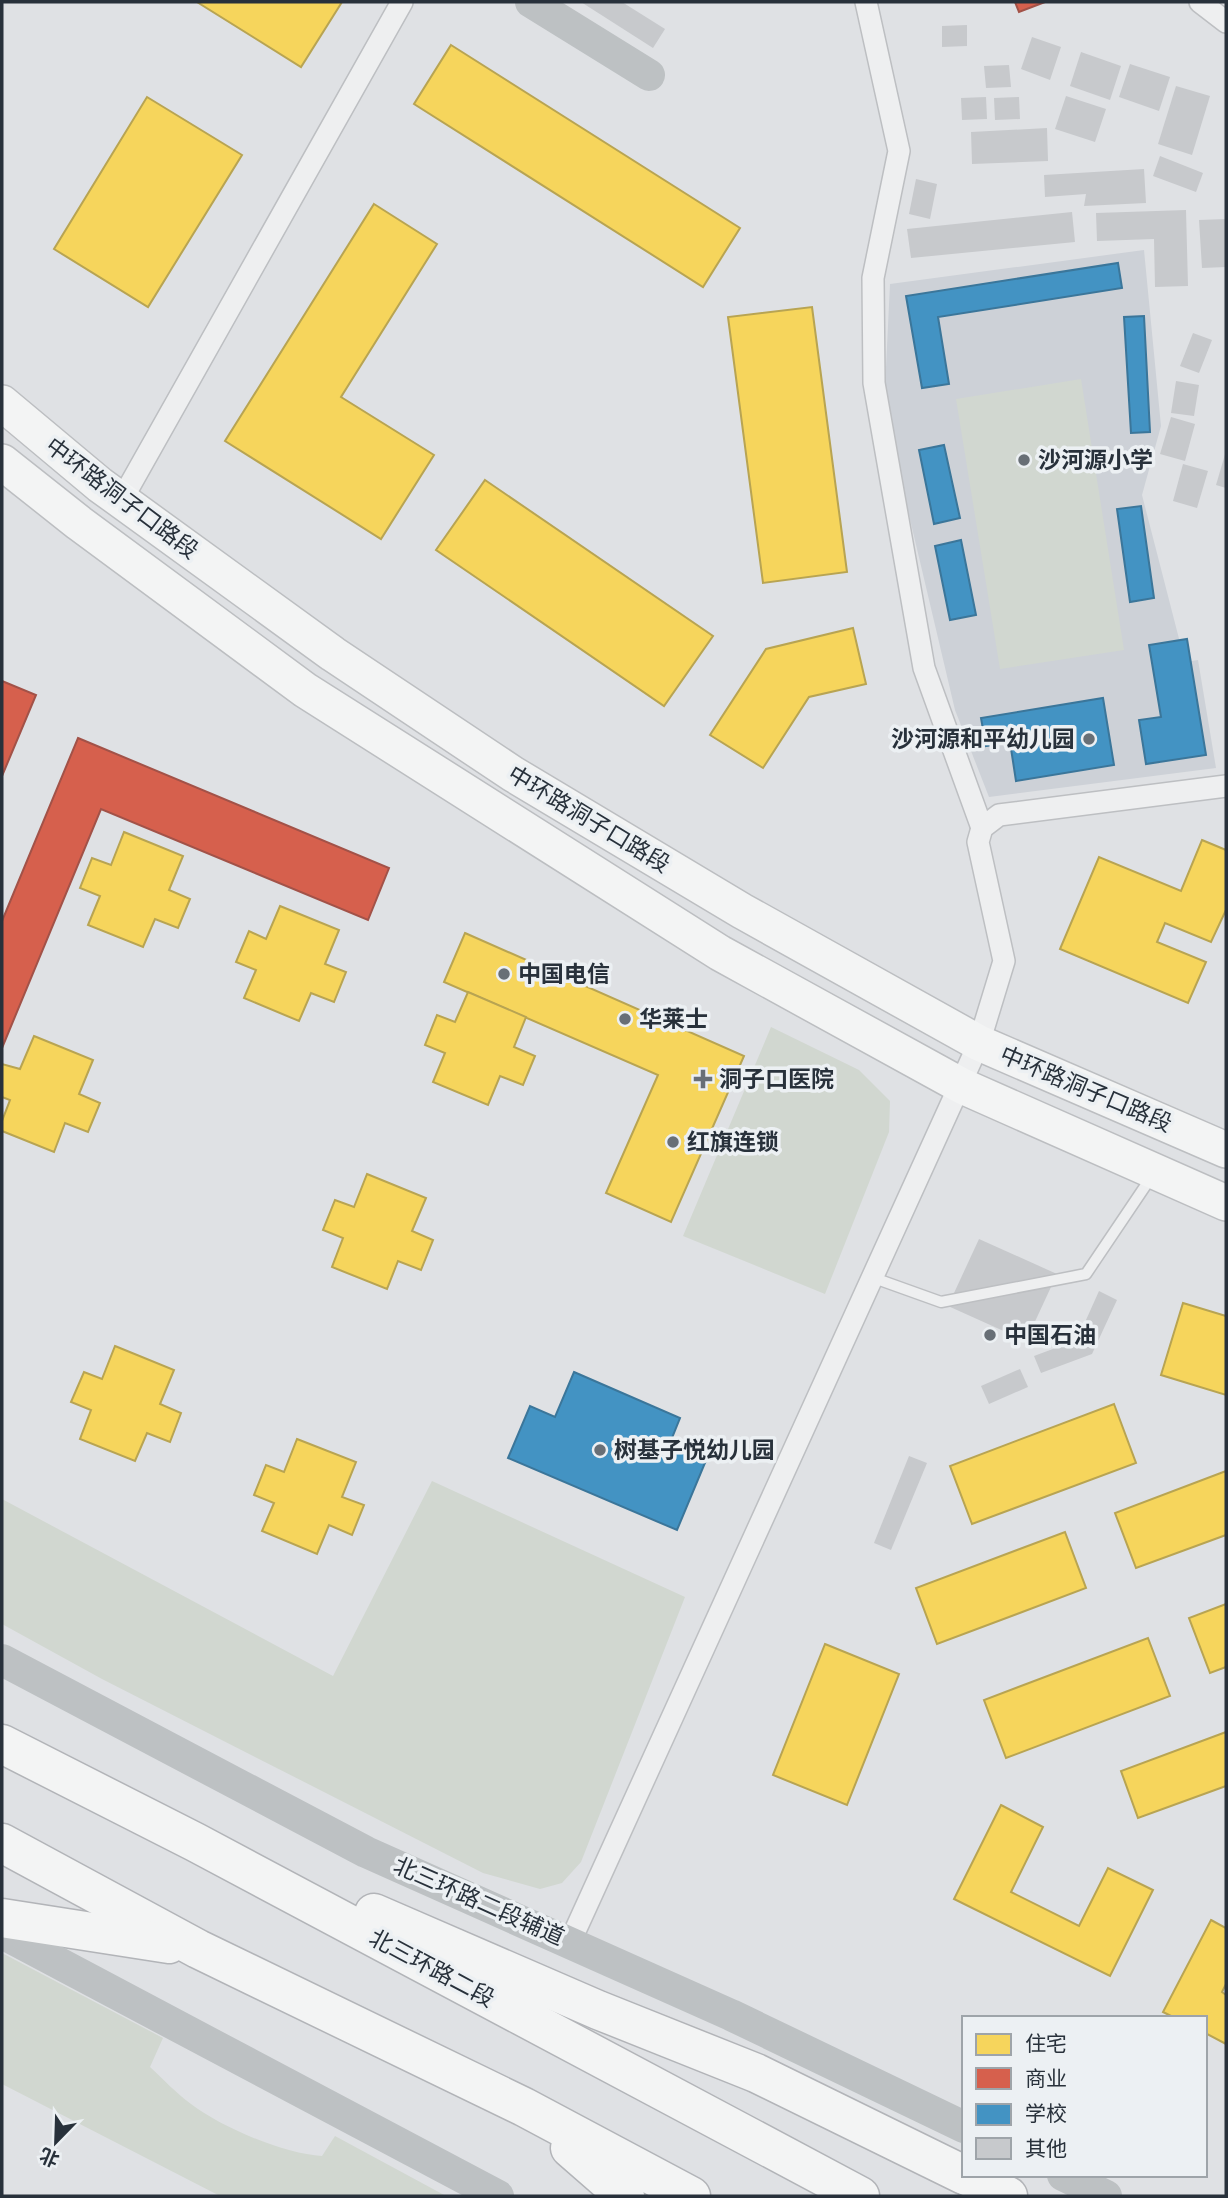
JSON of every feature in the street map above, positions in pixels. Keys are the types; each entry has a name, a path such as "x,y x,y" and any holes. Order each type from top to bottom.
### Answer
{"highway":[{"name":"北三环路二段","path":"2,1744 195,1842 860,2196"},
{"path":"195,1842 452,1944 598,2010 756,2073 962,2174"},
{"path":"2,1843 198,1949 524,2107 691,2196"},
{"path":"2,1918 198,1949"},
{"path":"524,2107 625,2196"},
{"path":"968,2177 1008,2196"}],"main road":[{"path":"531,2 649,75"},
{"name":"中环路洞子口路段","path":"2,403 121,500 333,654 513,774 742,911 979,1043 1226,1150"},
{"name":"中环路洞子口路段","path":"2,462 79,523 305,690 720,953 962,1086 1226,1203"},
{"name":"北三环路二段辅道","path":"2,1660 366,1852 570,1942 962,2126"},
{"path":"2,1933 498,2196"},
{"path":"1067,2177 1106,2196"}],"street":[{"path":"121,500 402,2"},
{"path":"570,1942 962,1086 979,1043 1004,961 978,842 982,828 923,668 874,383 873,278 899,151 866,2"},
{"path":"1200,2 1226,22"},
{"path":"982,828 999,815 1226,786"}],"lane":[{"path":"874,1278 941,1302 1086,1274 1155,1171"}],"shaded area":[{"name":"沙河源小学","path":"1144,250 1161,426 1142,495 1185,662 1198,660 1216,768 989,797 955,710 884,409 890,284"},
{"path":"1081,379 1124,650 1000,669 956,399"},
{"path":"771,1027 859,1070 890,1101 889,1132 825,1294 683,1236"},
{"path":"432,1481 685,1597 581,1862 562,1883 540,1889 483,1873 102,1679 2,1624 2,1499 333,1676"},
{"path":"2,1953 163,2038 150,2067 185,2100 219,2122 272,2145 322,2156 335,2136 446,2196 220,2196 2,2084"}],"building: 住宅":[{"path":"197,2 342,2 301,67"},
{"path":"451,45 740,228 703,287 414,104"},
{"path":"147,97 242,155 148,307 54,249"},
{"path":"374,204 437,244 341,397 434,455 381,539 225,441"},
{"path":"812,307 847,572 763,583 728,317"},
{"path":"485,480 713,636 664,706 436,550"},
{"path":"853,628 866,684 809,697 763,768 710,735 766,649"},
{"path":"124,832 183,856 169,890 190,899 178,928 155,919 143,947 88,925 100,896 80,888 92,858 111,865"},
{"path":"1202,840 1226,850 1226,910 1211,942 1165,923 1157,942 1206,962 1188,1003 1060,949 1099,857 1181,891"},
{"path":"280,906 339,930 325,964 346,972 334,1002 311,993 299,1021 244,998 256,970 236,962 249,931 266,939"},
{"path":"465,933 744,1056 671,1222 606,1193 658,1075 444,982"},
{"path":"468,992 526,1017 514,1047 535,1056 523,1085 500,1076 488,1105 433,1082 445,1053 425,1045 437,1015 455,1022"},
{"path":"34,1036 93,1060 79,1094 100,1103 88,1132 65,1123 54,1152 2,1131 2,1121 10,1100 2,1097 2,1064 20,1069"},
{"path":"367,1174 426,1198 412,1231 433,1240 421,1270 398,1261 387,1289 332,1267 343,1238 323,1230 335,1200 354,1207"},
{"path":"1183,1303 1226,1316 1226,1395 1161,1375"},
{"path":"115,1346 174,1370 160,1404 181,1413 170,1442 147,1433 135,1461 80,1439 91,1410 71,1402 84,1372 102,1379"},
{"path":"1114,1404 1136,1463 972,1524 950,1466"},
{"path":"297,1439 356,1462 342,1497 364,1505 352,1535 329,1525 317,1554 262,1531 274,1503 254,1495 266,1465 284,1472"},
{"path":"1226,1471 1226,1535 1136,1568 1115,1513"},
{"path":"1065,1532 1086,1588 937,1644 916,1588"},
{"path":"1226,1604 1226,1667 1210,1673 1189,1618"},
{"path":"1148,1638 1170,1696 1006,1758 984,1700"},
{"path":"825,1644 899,1674 847,1805 773,1775"},
{"path":"1226,1732 1226,1786 1138,1818 1121,1771"},
{"path":"1001,1805 1043,1827 1011,1892 1079,1926 1108,1868 1153,1890 1110,1976 954,1899"},
{"path":"1211,1920 1226,1928 1226,1984 1222,1992 1226,1995 1226,2044 1207,2034 1207,2016 1171,2016 1163,2012"}],"building: 商业":[{"path":"1015,2 1045,2 1019,12"},
{"path":"2,681 36,695 2,776"},
{"path":"78,738 389,868 368,920 101,809 2,1048 2,921"}],"building: 学校":[{"path":"1118,263 1122,288 938,317 949,384 922,388 906,296"},
{"path":"1144,316 1150,432 1131,433 1124,317"},
{"path":"944,445 960,518 934,524 919,450"},
{"path":"1141,506 1154,598 1130,602 1117,509"},
{"path":"961,540 976,615 950,620 935,546"},
{"path":"1187,639 1206,755 1146,764 1139,720 1161,717 1149,645"},
{"path":"1103,698 1114,765 1016,781 1010,742 986,746 981,718"},
{"name":"树基子悦幼儿园","path":"574,1372 680,1418 670,1443 707,1458 677,1530 508,1458 530,1406 555,1417"}],"building: 其他":[{"path":"581,2 622,2 665,29 653,48"},
{"path":"967,25 967,46 942,47 942,26"},
{"path":"1032,37 1061,47 1050,80 1021,69"},
{"path":"1081,52 1121,66 1110,100 1070,86"},
{"path":"1130,64 1170,77 1159,111 1119,97"},
{"path":"1009,65 1011,87 986,88 984,66"},
{"path":"1176,86 1210,96 1192,155 1158,144"},
{"path":"1066,96 1106,109 1095,142 1055,129"},
{"path":"986,97 987,119 962,120 961,98"},
{"path":"1019,97 1020,119 995,120 994,98"},
{"path":"1047,128 1048,161 972,164 971,132"},
{"path":"1160,156 1203,173 1196,192 1153,176"},
{"path":"1144,169 1146,203 1084,206 1086,194 1045,197 1044,175"},
{"path":"916,179 937,184 930,219 909,214"},
{"path":"1186,210 1188,286 1155,287 1154,239 1097,241 1096,213"},
{"path":"1072,212 1075,242 911,258 907,229"},
{"path":"1226,219 1226,267 1202,268 1199,220"},
{"path":"1193,333 1212,340 1199,373 1180,366"},
{"path":"1176,381 1199,385 1194,416 1171,413"},
{"path":"1171,417 1195,424 1185,461 1160,454"},
{"path":"1226,451 1226,488 1216,485"},
{"path":"1183,464 1208,471 1197,508 1173,501"},
{"path":"979,1239 1057,1274 1026,1341 948,1306"},
{"path":"1099,1291 1117,1300 1092,1354 1041,1373 1034,1356 1077,1340"},
{"path":"1020,1369 1028,1387 989,1404 981,1386"},
{"path":"909,1456 927,1463 891,1550 874,1543"}],"place":[{"name":"沙河源小学","path":"1024,460"},
{"name":"沙河源和平幼儿园","path":"1089,739"},
{"name":"中国电信","path":"504,974"},
{"name":"华莱士","path":"625,1019"},
{"name":"洞子口医院","path":"703,1079"},
{"name":"红旗连锁","path":"673,1142"},
{"name":"中国石油","path":"990,1335"},
{"name":"树基子悦幼儿园","path":"600,1450"}]}
